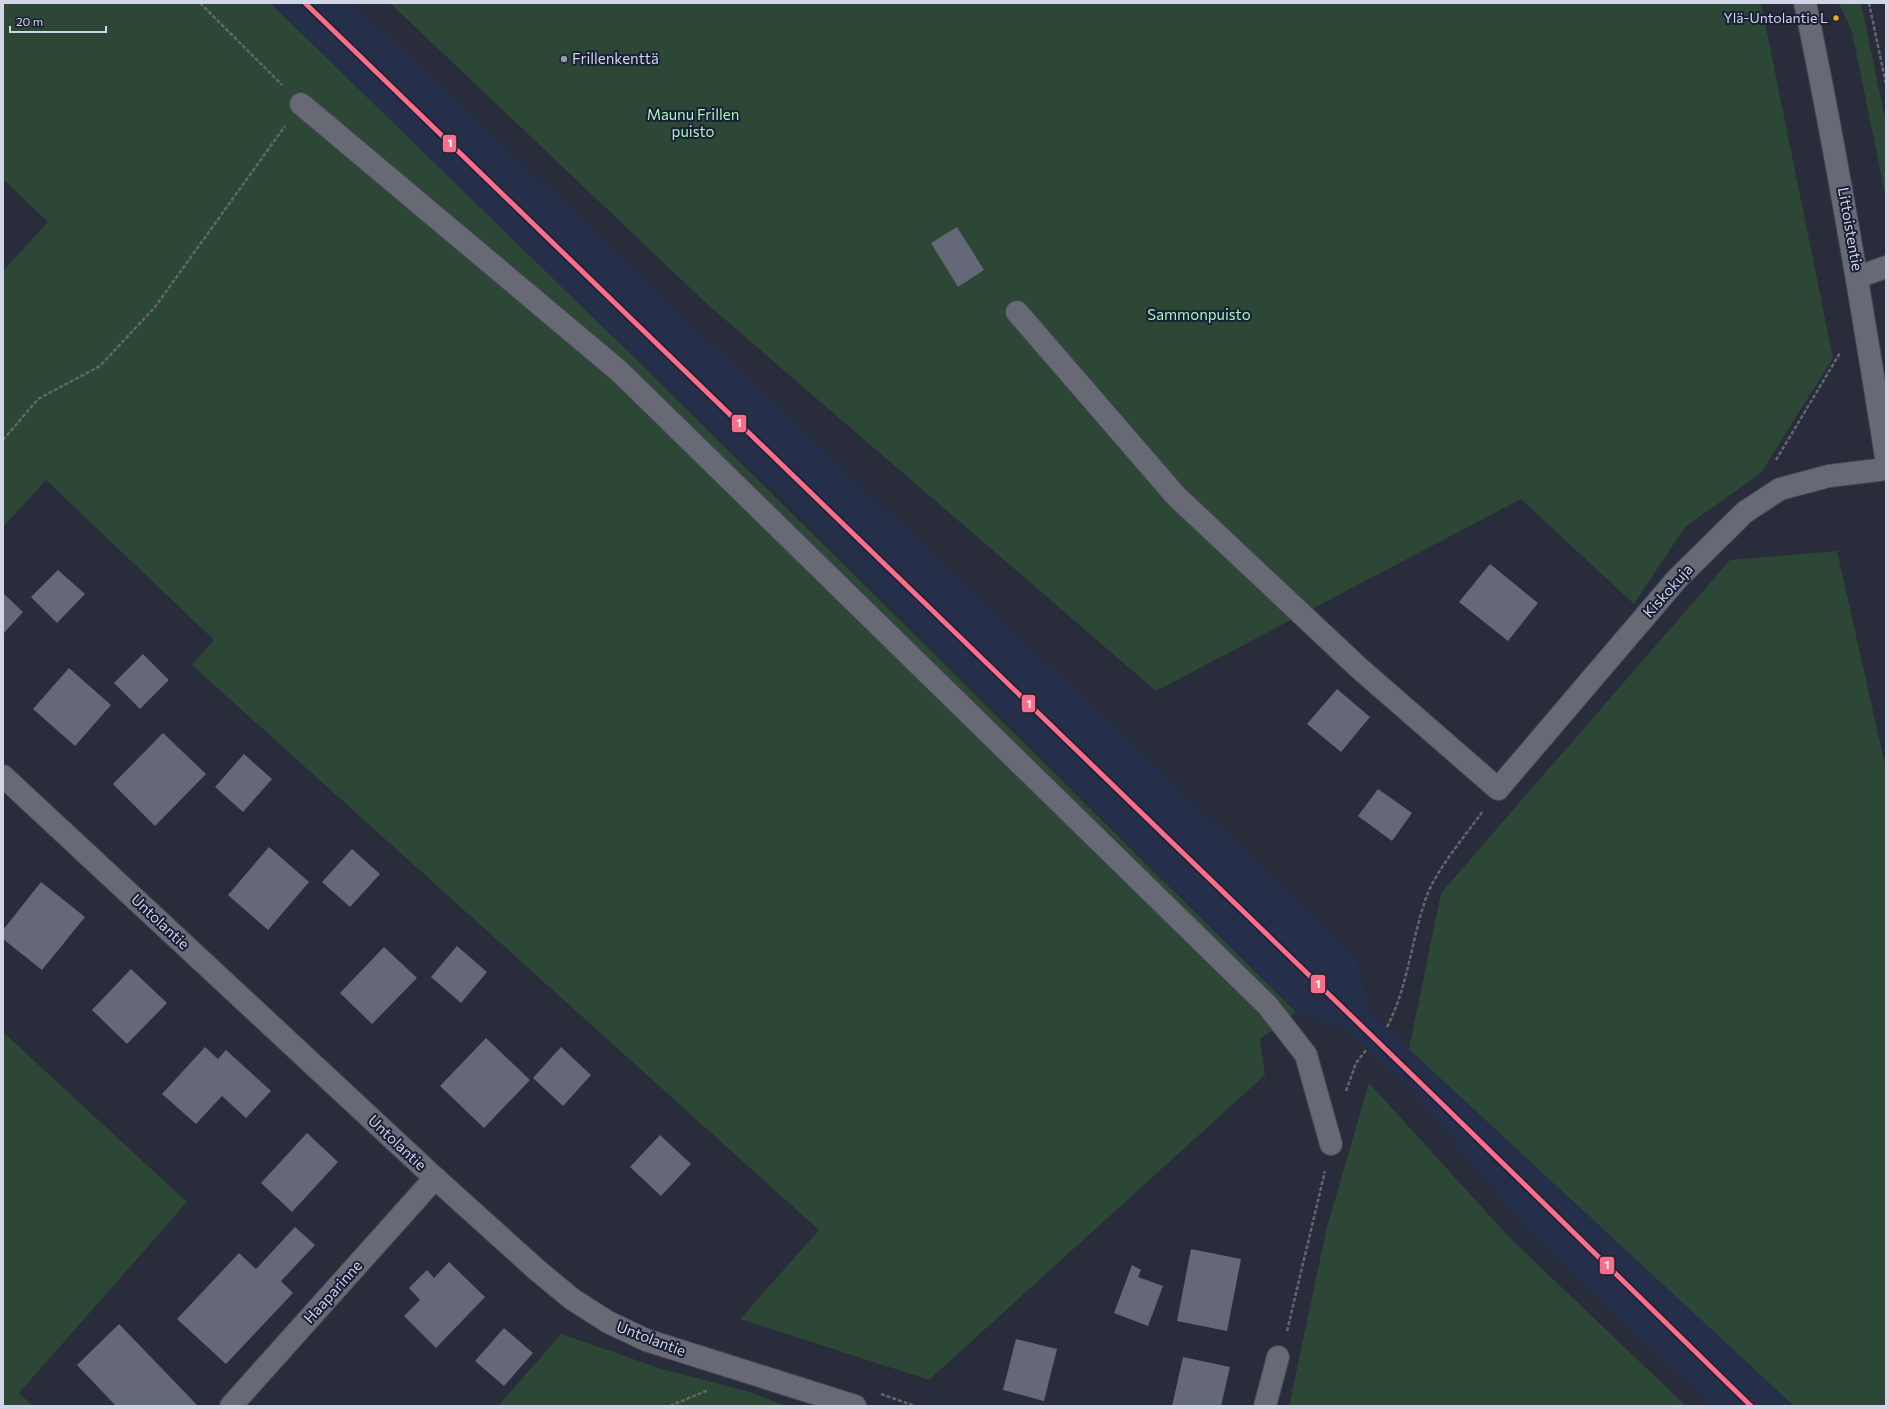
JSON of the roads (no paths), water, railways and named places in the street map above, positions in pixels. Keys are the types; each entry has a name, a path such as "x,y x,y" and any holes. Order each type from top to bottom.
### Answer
{"street":[{"name":"Littoistentie","path":"1805,3 1828,109 1858,277 1886,457"},
{"path":"301,104 619,371 1268,1006 1306,1055 1331,1144"},
{"path":"1858,277 1886,267"},
{"name":"Kiskokuja","path":"1017,312 1176,496 1359,668 1498,789 1677,579 1745,512 1780,489 1829,476 1886,469"},
{"name":"Untolantie","path":"3,776 435,1178 537,1270 572,1299 608,1322 646,1340 855,1406"},
{"name":"Haaparinne","path":"231,1406 435,1178"},
{"path":"1265,1406 1278,1357"}],"place":[{"name":"Ylä-Untolantie L","path":"1836,18"},
{"name":"Frillenkenttä","path":"564,59"}],"park label":[{"name":"Maunu Frillen puisto","path":"693,124"},
{"name":"Sammonpuisto","path":"1199,315"}]}
